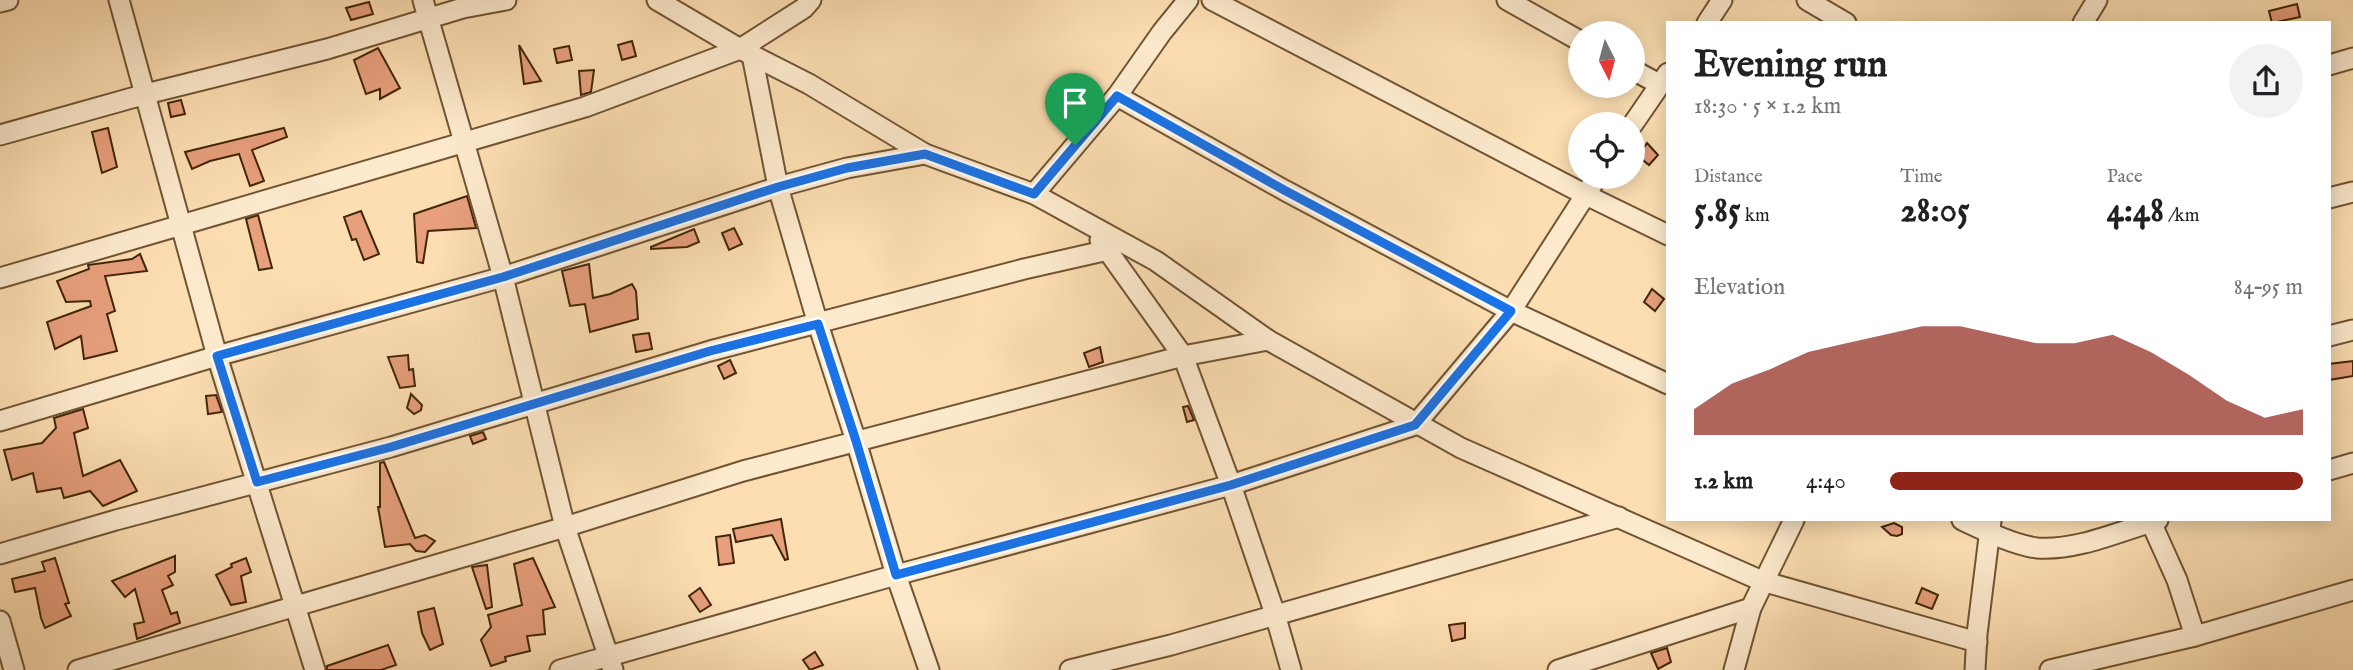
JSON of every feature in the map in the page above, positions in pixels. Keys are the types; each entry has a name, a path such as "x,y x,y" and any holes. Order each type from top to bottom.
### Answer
{"street":[{"path":"0,2 8,0"},
{"path":"119,0 217,356 315,670"},
{"path":"0,135 146,94 327,49 427,8 463,8 506,0"},
{"path":"657,0 746,52 808,84 925,154 1034,194 1156,261 1268,340 1415,425 1461,448 1762,581 1977,642"},
{"path":"0,278 585,107 746,52 811,0"},
{"path":"1034,194 1117,96 1188,0"},
{"path":"1212,0 1666,234"},
{"path":"1507,0 1568,34"},
{"path":"1708,21 1722,0"},
{"path":"1807,0 1843,21"},
{"path":"2084,21 2097,0"},
{"path":"427,8 503,277 565,527 611,663"},
{"path":"746,52 778,187 818,324 896,575 929,670"},
{"path":"2331,64 2353,58"},
{"path":"1641,112 1664,79 1645,73"},
{"path":"1117,96 1284,190 1511,311 1666,383"},
{"path":"0,421 217,356 503,277 778,187 847,168 925,154"},
{"path":"560,670 611,663 896,575 1231,485 1415,425 1511,311 1588,189"},
{"path":"2331,198 2353,192"},
{"path":"1092,228 1183,356 1231,485 1291,670"},
{"path":"0,554 391,447 710,351 1024,269 1108,250"},
{"path":"2331,336 2353,330"},
{"path":"78,670 565,527 743,471 1183,356 1268,340"},
{"path":"2331,469 2353,463"},
{"path":"1070,670 1171,645 1619,517"},
{"path":"1734,670 1751,608 1793,521"},
{"path":"1967,521 1991,526 2036,548 2066,547 2150,521"},
{"path":"2153,521 2177,580 2195,636"},
{"path":"1975,670 1991,526"},
{"path":"2050,670 2195,636 2353,590"},
{"path":"1559,670 1586,666 1751,608"},
{"path":"0,621 15,670"}],"building":[{"path":"369,2 373,14 351,20 346,8"},
{"path":"2297,4 2300,17 2272,21 2269,11"},
{"path":"632,41 636,56 622,60 618,45"},
{"path":"519,45 541,81 524,84"},
{"path":"569,46 572,60 557,63 554,49"},
{"path":"378,48 400,88 380,99 380,89 366,94 354,60"},
{"path":"594,70 591,92 581,95 579,71"},
{"path":"181,100 185,114 171,117 168,103"},
{"path":"108,128 117,167 102,173 92,132"},
{"path":"284,128 287,137 252,150 264,181 250,186 239,154 210,161 192,169 185,152"},
{"path":"1647,143 1658,155 1649,165 1645,162"},
{"path":"467,196 476,228 428,231 423,263 417,262 414,214"},
{"path":"361,211 379,254 364,260 356,239 352,240 344,217"},
{"path":"258,215 272,268 259,270 246,219"},
{"path":"734,228 742,244 729,250 722,233"},
{"path":"694,229 699,242 687,247 651,249 651,247"},
{"path":"140,254 147,271 105,276 115,311 107,314 117,351 84,359 81,336 55,349 47,322 91,306 90,301 66,302 57,281 89,269 88,265 132,259"},
{"path":"589,264 593,298 632,284 636,291 638,319 590,332 585,304 570,306 562,271"},
{"path":"1652,289 1664,299 1655,311 1644,302"},
{"path":"649,333 652,349 636,352 633,335"},
{"path":"1100,347 1103,362 1089,367 1084,353"},
{"path":"408,355 409,370 413,369 415,386 400,388 388,357"},
{"path":"730,360 736,373 724,379 718,366"},
{"path":"2353,361 2353,376 2331,380 2331,364"},
{"path":"411,394 422,405 421,410 414,414 407,408"},
{"path":"216,395 222,412 208,414 206,396"},
{"path":"1188,406 1194,420 1187,422 1183,407"},
{"path":"83,409 88,428 74,433 83,476 120,460 137,491 103,506 90,491 64,498 61,488 37,492 33,473 12,480 4,450 42,443 56,428 54,418"},
{"path":"483,432 486,439 473,444 470,436"},
{"path":"384,462 415,538 425,535 435,541 425,552 416,551 410,544 385,547 378,507 380,463"},
{"path":"781,519 788,559 785,560 772,535 736,542 733,529"},
{"path":"1894,523 1902,527 1902,534 1891,535 1882,527"},
{"path":"730,535 734,563 719,565 716,537"},
{"path":"175,556 175,572 168,576 173,585 162,590 171,614 177,612 180,623 137,639 134,624 144,622 135,589 125,597 112,581"},
{"path":"55,558 69,603 65,604 71,616 45,628 35,588 15,592 12,579 45,571 42,562"},
{"path":"246,558 251,572 241,576 246,602 231,605 216,575 232,567 231,564"},
{"path":"533,558 555,607 543,610 545,634 527,636 530,651 505,657 506,661 491,666 481,640 491,627 488,615 522,605 514,564"},
{"path":"487,565 492,607 486,609 472,567"},
{"path":"700,588 711,605 700,612 689,596"},
{"path":"1922,588 1938,595 1932,609 1916,603"},
{"path":"434,608 443,644 430,650 422,633 418,612"},
{"path":"1465,623 1465,638 1452,641 1449,625"},
{"path":"388,645 396,665 381,670 327,670 327,666"},
{"path":"1667,648 1671,662 1658,669 1651,653"},
{"path":"815,652 823,665 810,670 803,660"}],"route":[{"path":"1117,96 1284,190 1511,311 1415,425 1231,485 896,575 818,324 710,351 391,447 257,482 217,356 503,277 778,187 847,168 925,154 1034,194 1075,145 1117,96"}]}
